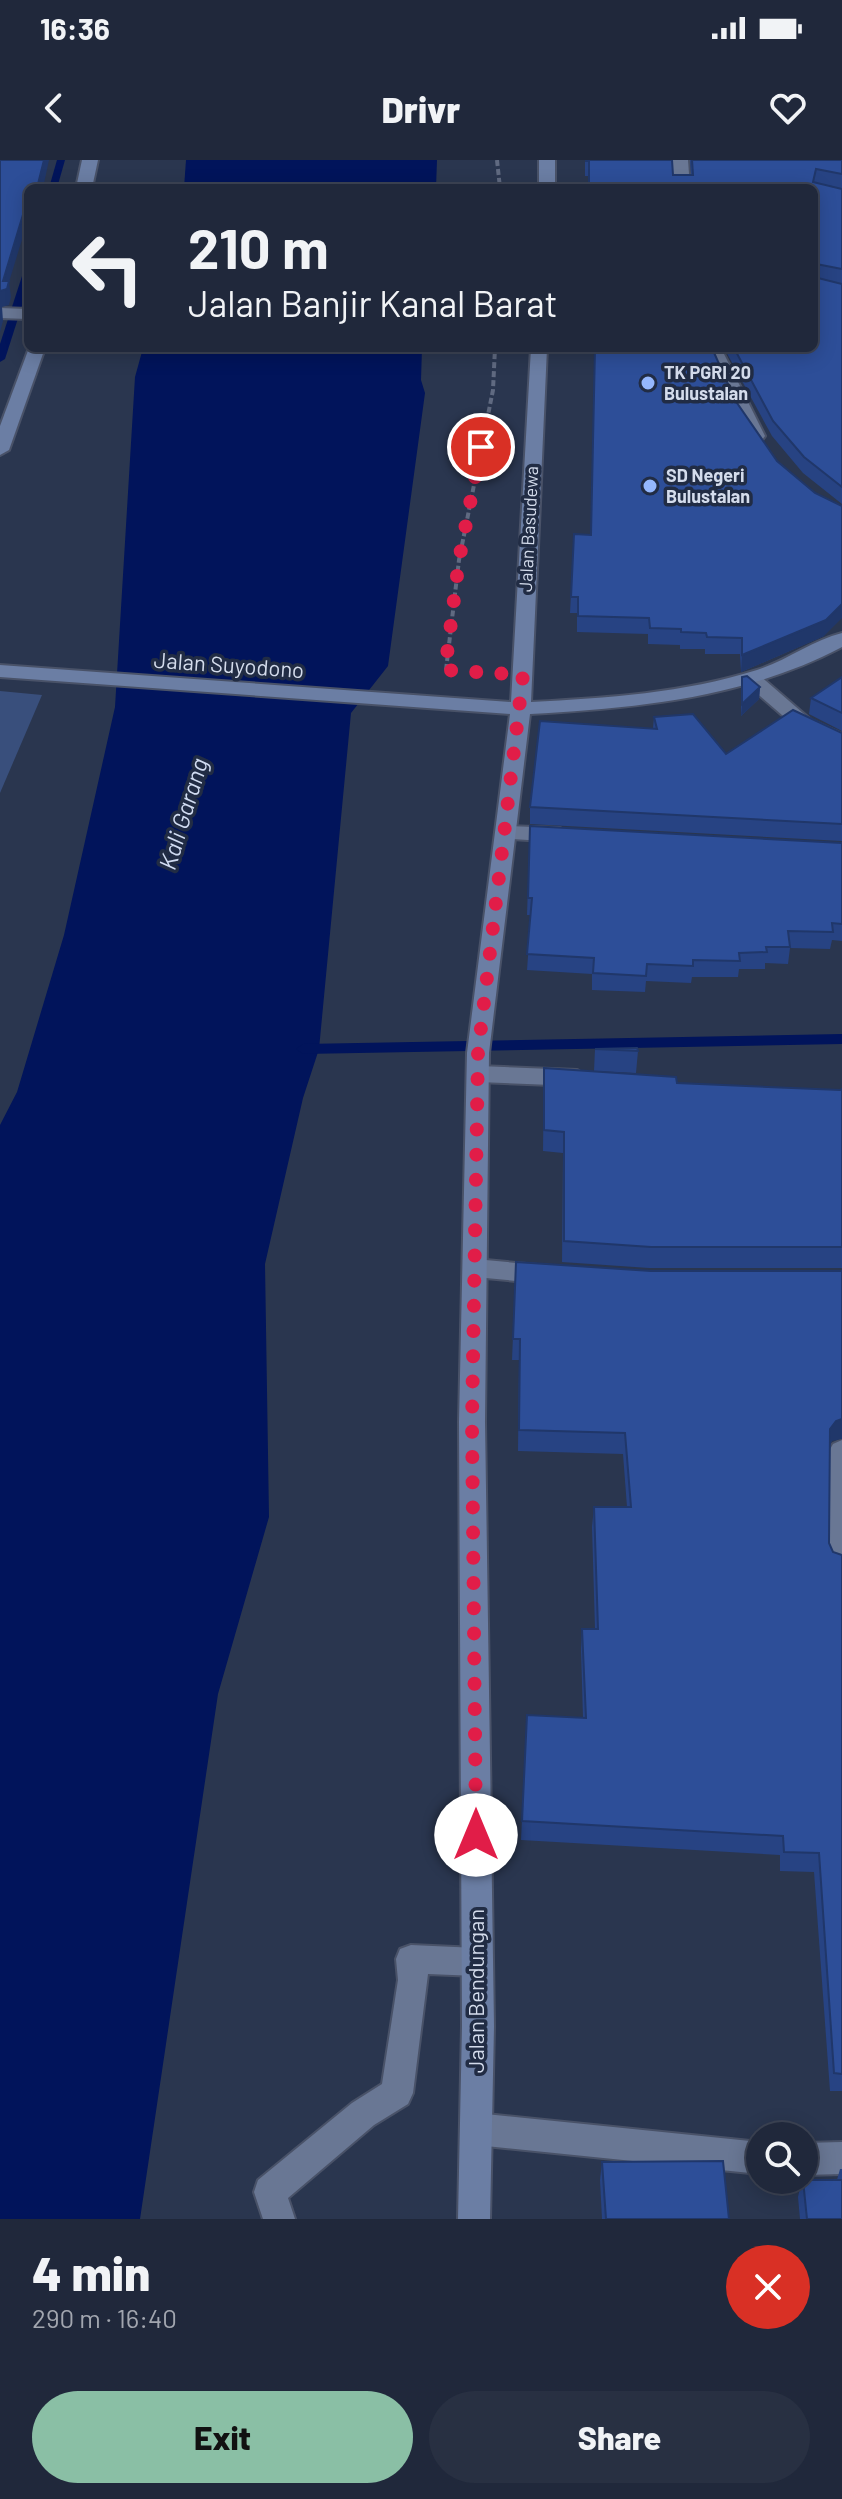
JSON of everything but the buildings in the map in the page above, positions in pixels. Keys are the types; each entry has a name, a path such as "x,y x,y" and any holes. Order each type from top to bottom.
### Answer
{"street":[{"path":"85,184 90,160"},
{"path":"547,160 547,184"},
{"path":"680,160 682,184"},
{"path":"0,450 36,352"},
{"name":"Jalan Basudewa","path":"521,709 539,352"},
{"path":"715,352 734,396 763,448"},
{"path":"521,709 648,698 752,679 818,654 842,639"},
{"name":"Jalan Suyodono","path":"0,671 521,709"},
{"path":"752,679 804,724 842,742"},
{"name":"Jalan Bendungan","path":"475,2210 477,1962 472,1438 478,1064 521,709"},
{"path":"505,833 585,837"},
{"path":"478,1064 594,1080"},
{"path":"475,1268 572,1277"},
{"path":"842,1451 842,1563"},
{"path":"279,2219 270,2192 363,2114 397,2093 413,1980 411,1959 477,1962"},
{"path":"476,2129 746,2157"},
{"path":"818,2159 842,2158"}],"path":[{"path":"497,160 500,184"},
{"path":"495,352 493,390 459,560 445,670 523,675"}],"shaded area":[{"path":"0,691 42,695 0,793"}],"water":[{"path":"186,160 437,160 436,184 184,184"},
{"name":"Kali Garang","path":"142,352 422,352 421,380 425,393 388,666 351,713 319,1049 303,1098 265,1264 269,1517 218,1694 140,2219 0,2219 0,1125 17,1092 64,935 115,707 135,377"}],"waterway":[{"path":"54,184 61,160"},
{"path":"0,359 24,285"},
{"path":"303,1049 842,1039"}],"place":[{"name":"TK PGRI 20 Bulustalan","path":"648,383"},
{"name":"SD Negeri Bulustalan","path":"650,486"}],"route":[{"path":"476,1835 472,1422 478,1053 523,675 445,670 459,560 481,447"}]}
